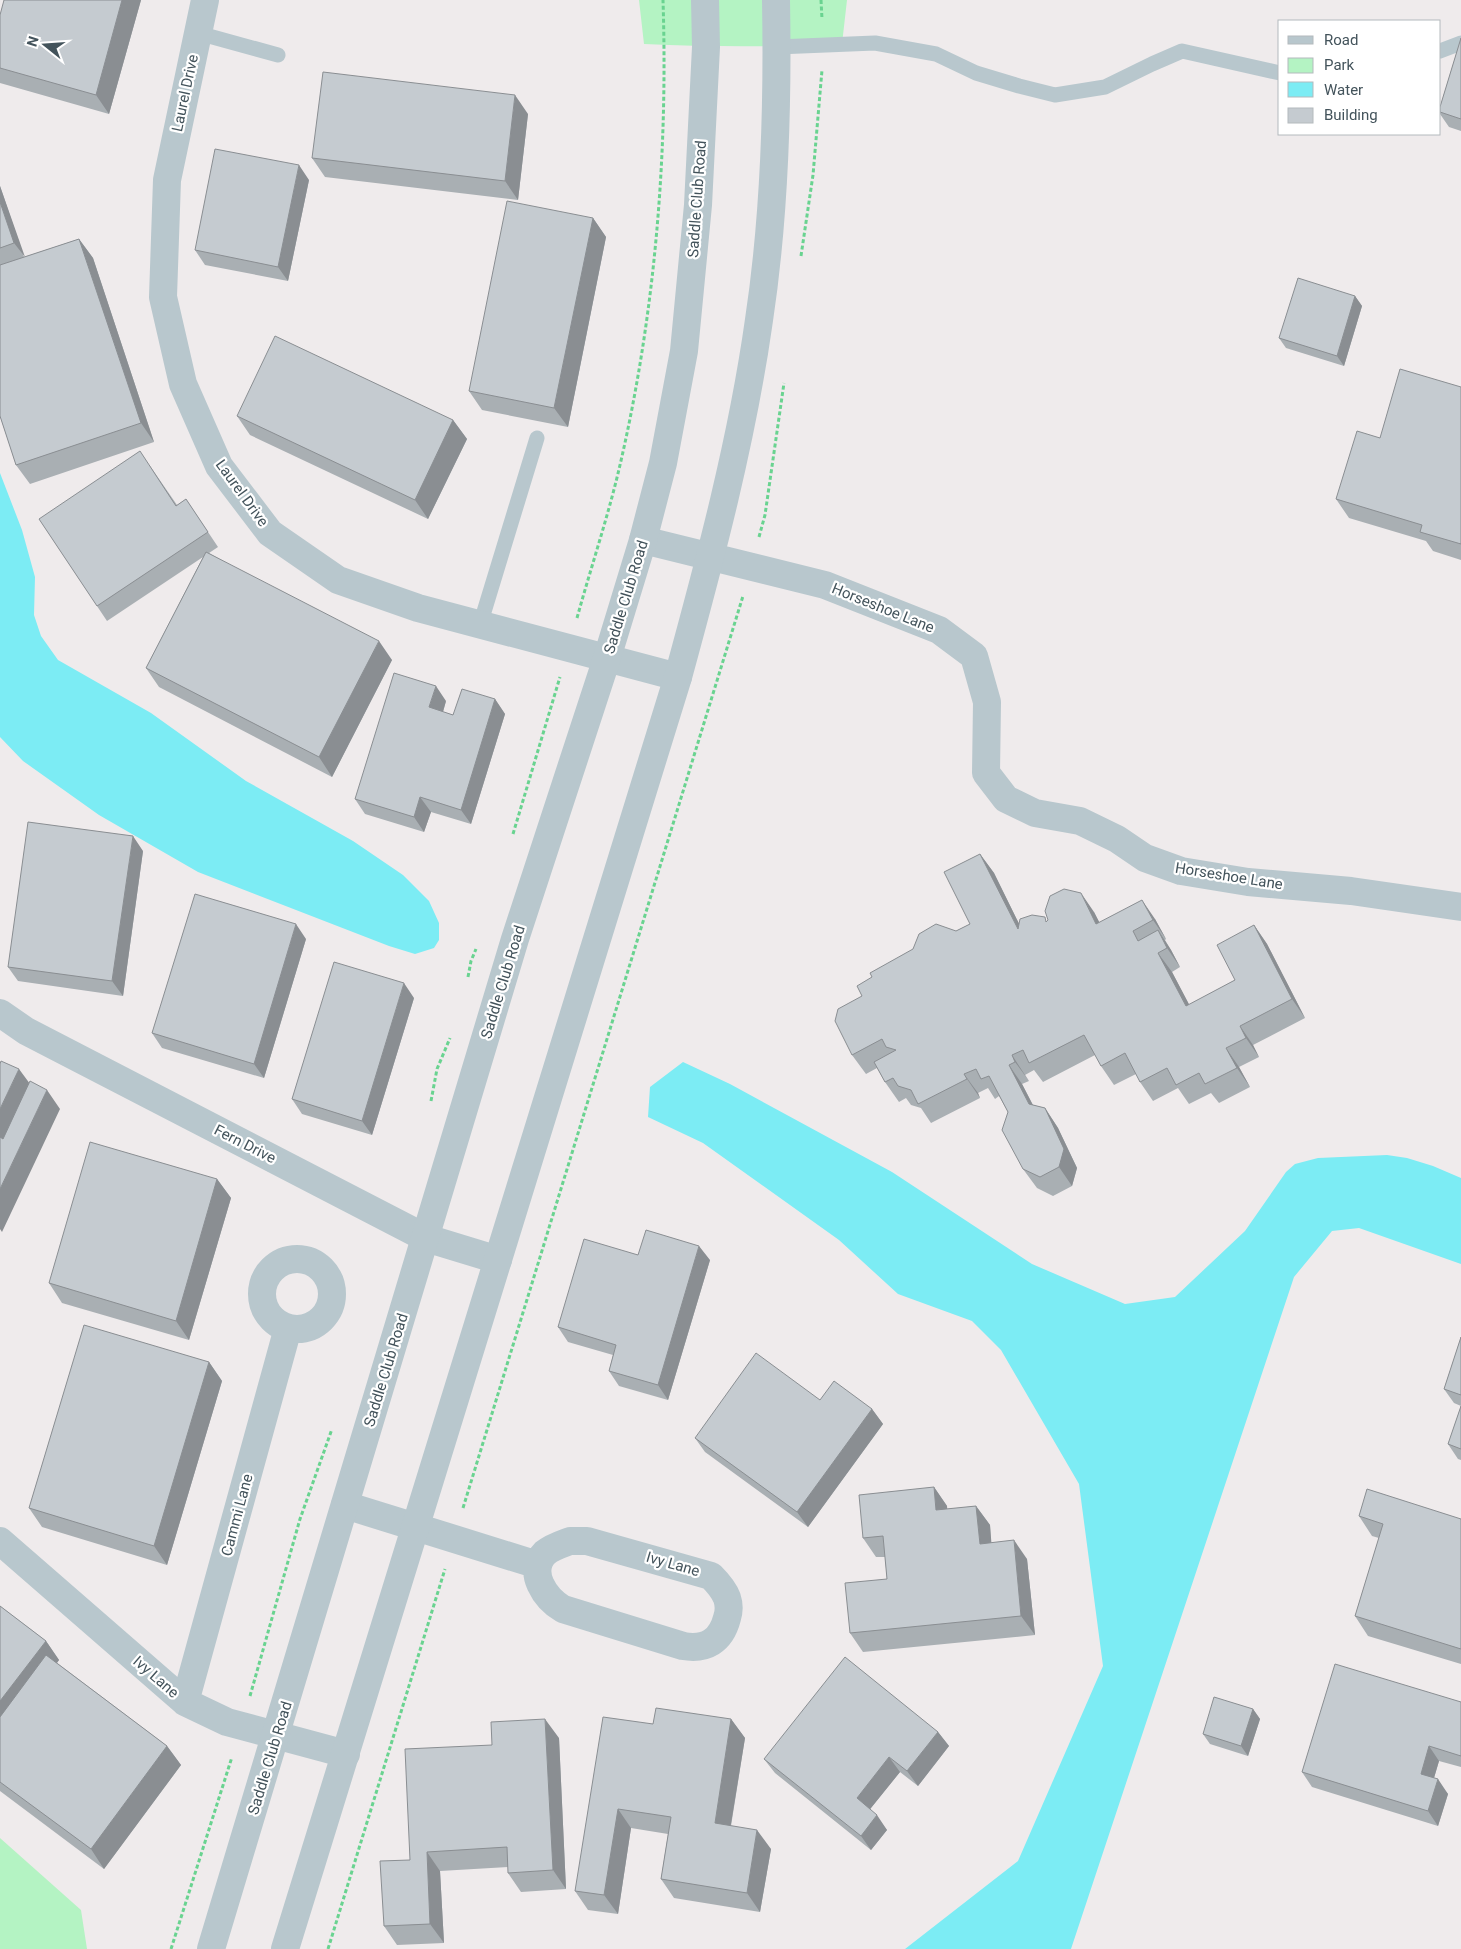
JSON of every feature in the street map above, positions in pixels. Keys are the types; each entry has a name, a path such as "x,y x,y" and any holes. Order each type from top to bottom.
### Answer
{"street":[{"name":"Laurel Drive","path":"206,0 167,180 163,296 183,384 219,466 270,533 338,580 418,608 678,677"},
{"name":"Saddle Club Road","path":"211,1949 277,1735 515,939 608,658 663,464 684,351 698,205 706,47 705,0"},
{"path":"285,1949 678,677 711,556 740,430 759,320 772,204 777,47 776,0"},
{"name":"Horseshoe Lane","path":"643,540 825,584 939,630 974,656 987,702 986,773 1006,799 1035,813 1080,821 1117,839 1145,858 1181,870 1248,882 1352,892 1461,907"},
{"name":"Fern Drive","path":"0,1013 26,1031 426,1238 498,1260"},
{"name":"Cammi Lane","path":"185,1702 288,1328"},
{"path":"345,1505 538,1566"},
{"name":"Ivy Lane","path":"0,1541 185,1702 227,1722 346,1754"},
{"name":"Ivy Lane","path":"570,1541 587,1541 711,1576 720,1585 728,1599 729,1612 724,1629 716,1640 704,1646 693,1648 683,1646 564,1609 552,1603 538,1580 538,1566 545,1554 557,1546 570,1541"}],"lane":[{"path":"198,33 278,55"},
{"path":"777,47 875,43 936,54 976,73 1055,95 1104,87 1182,51 1278,73"},
{"path":"1441,50 1461,43"},
{"path":"480,625 537,438"}],"path":[{"path":"512,838 569,648 620,466 643,346 658,215 664,45 663,0"},
{"path":"468,979 471,961 477,947"},
{"path":"430,1106 437,1069 452,1033"},
{"path":"170,1949 242,1725 300,1519 332,1428"}],"green space":[{"path":"639,0 847,0 842,44 694,46 644,44"},
{"path":"0,1838 81,1910 87,1949 0,1949"}],"water":[{"path":"0,473 22,530 35,577 34,615 41,636 58,660 151,713 246,781 353,841 403,875 429,901 439,923 439,940 434,948 415,954 389,946 198,872 99,815 23,761 0,737"},
{"path":"683,1062 730,1084 892,1172 1032,1264 1125,1304 1175,1297 1245,1231 1286,1172 1295,1164 1318,1158 1387,1155 1407,1158 1433,1166 1461,1178 1461,1264 1359,1228 1332,1231 1294,1277 1071,1949 905,1949 1018,1861 1103,1666 1079,1484 1001,1350 972,1321 898,1294 839,1240 703,1143 648,1117 650,1087"}],"building":[{"path":"4,0 122,0 96,95 0,68 0,15"},
{"path":"1461,38 1461,119 1441,112 1441,104"},
{"path":"323,72 515,95 505,181 312,158"},
{"path":"215,149 299,165 278,267 195,250"},
{"path":"507,201 593,218 554,408 469,391"},
{"path":"0,202 14,243 0,248"},
{"path":"79,239 141,423 16,465 0,416 0,265"},
{"path":"1298,278 1355,296 1337,356 1279,338"},
{"path":"275,336 453,420 415,500 237,416"},
{"path":"1400,369 1461,387 1461,544 1420,532 1422,525 1336,499 1357,431 1380,438"},
{"path":"140,451 176,506 186,499 208,532 97,606 39,519"},
{"path":"206,552 379,641 319,757 146,668"},
{"path":"394,673 436,686 429,707 453,715 462,689 495,699 461,810 420,797 414,817 355,799"},
{"path":"28,822 133,836 112,981 8,967"},
{"path":"980,854 1018,929 1020,919 1032,915 1045,917 1046,922 1048,920 1045,911 1050,896 1064,889 1081,893 1096,924 1142,900 1153,920 1133,931 1138,941 1158,930 1167,948 1158,953 1186,1006 1235,980 1217,945 1254,925 1292,999 1240,1026 1246,1038 1226,1048 1237,1068 1205,1084 1199,1073 1176,1085 1167,1068 1140,1082 1125,1053 1101,1066 1084,1035 1029,1063 1023,1050 1012,1055 1015,1062 1009,1065 1029,1104 1045,1108 1064,1149 1059,1167 1040,1177 1023,1169 1002,1130 1008,1112 989,1076 981,1079 976,1069 964,1074 967,1079 918,1104 911,1090 898,1086 893,1078 885,1082 874,1062 896,1050 886,1047 882,1039 852,1055 835,1021 838,1009 862,996 857,986 872,977 870,973 913,949 919,934 936,924 956,931 970,924 944,872"},
{"path":"195,894 296,924 254,1064 152,1033"},
{"path":"334,962 404,983 362,1121 292,1099"},
{"path":"1,1061 19,1069 0,1109 0,1064"},
{"path":"30,1081 47,1090 0,1189 0,1137 3,1139"},
{"path":"90,1142 217,1179 176,1321 49,1283"},
{"path":"646,1230 699,1246 658,1385 609,1371 616,1345 558,1327 584,1239 638,1255"},
{"path":"84,1325 209,1362 154,1546 29,1508"},
{"path":"1461,1337 1461,1395 1444,1389"},
{"path":"756,1353 820,1400 834,1381 872,1409 797,1512 695,1438"},
{"path":"1461,1406 1461,1449 1448,1444"},
{"path":"934,1487 936,1510 976,1506 980,1544 1014,1540 1021,1616 850,1633 845,1583 887,1579 883,1536 863,1538 859,1495"},
{"path":"1367,1489 1461,1519 1461,1649 1355,1616 1383,1524 1359,1516"},
{"path":"0,1606 46,1641 0,1701"},
{"path":"46,1655 167,1746 91,1849 0,1782 0,1717"},
{"path":"845,1657 938,1732 907,1771 889,1757 857,1798 877,1815 861,1836 764,1759"},
{"path":"1335,1664 1461,1702 1461,1756 1429,1746 1421,1774 1438,1779 1428,1811 1302,1772"},
{"path":"1214,1697 1253,1709 1241,1746 1203,1734"},
{"path":"656,1708 731,1719 715,1823 757,1830 747,1893 661,1879 671,1817 618,1809 604,1895 575,1891 603,1717 653,1724"},
{"path":"545,1719 553,1870 508,1873 507,1847 427,1852 430,1924 384,1926 380,1861 410,1860 405,1749 492,1745 491,1722"}]}
